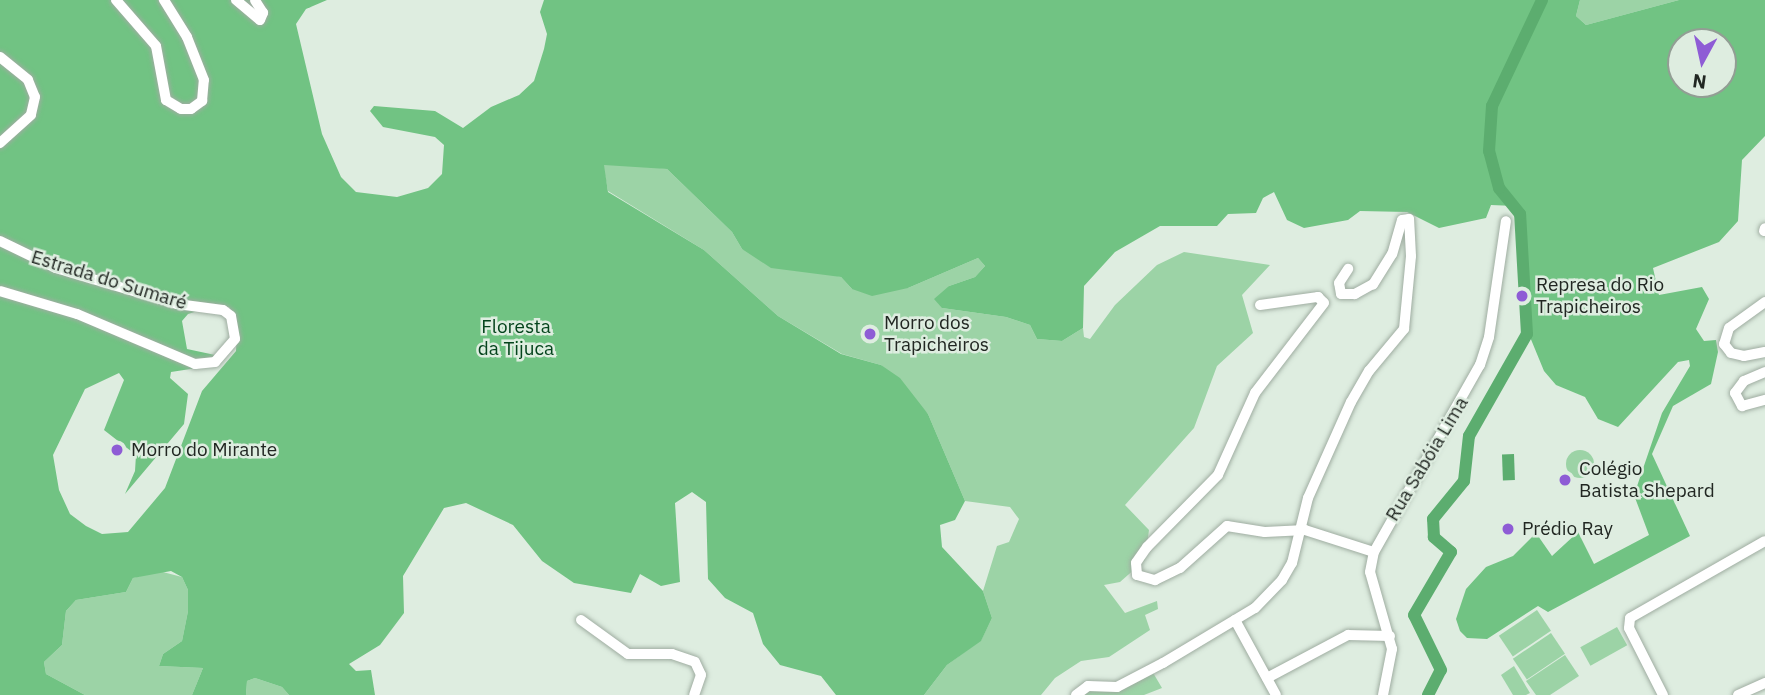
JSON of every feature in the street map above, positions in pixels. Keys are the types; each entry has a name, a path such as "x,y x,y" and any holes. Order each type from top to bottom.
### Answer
{"street":[{"path":"116,0 156,46 166,100 181,109 191,108 202,101 204,80 187,37 164,0"},
{"path":"236,0 260,20 263,13 255,0"},
{"path":"0,57 28,80 35,97 31,115 0,143"},
{"path":"1076,695 1088,686 1117,687 1235,620 1269,596 1282,580 1312,487 1359,386 1404,329 1410,269 1409,219 1402,220 1392,254 1373,284 1355,294 1341,294 1338,287 1348,269"},
{"name":"Rua Sabóia Lima","path":"1383,695 1391,661 1390,636 1370,572 1374,551 1480,365 1489,337 1506,220"},
{"name":"Estrada do Sumaré","path":"0,241 56,268 177,304 223,310 234,324 235,338 215,362 195,363 95,320 0,291"},
{"path":"1260,305 1318,296 1324,303 1255,393 1218,475 1147,547 1135,571 1145,580 1166,576 1227,526 1265,532 1300,530 1374,551"},
{"path":"1765,302 1729,328 1724,339 1725,347 1737,355 1765,352"},
{"path":"1765,372 1744,381 1735,393 1742,406 1765,400"},
{"path":"1663,695 1634,639 1629,623 1634,612 1765,541"},
{"path":"581,620 628,654 673,654 695,662 701,675 694,695"},
{"path":"1235,620 1276,695"},
{"path":"1267,678 1348,635 1390,636"},
{"path":"1738,695 1765,683"}],"shaded area":[{"path":"1580,0 1679,0 1586,25 1576,16"},
{"path":"630,164 667,169 732,232 742,249 841,277 852,289 908,288 978,258 985,266 975,277 949,286 942,308 1006,317 1030,325 1037,339 1062,341 1083,328 1084,337 1090,339 1115,305 1157,265 1184,252 1270,265 1242,295 1253,333 1217,366 1194,428 1125,505 1149,530 1145,560 1120,582 1104,585 1125,613 1157,601 1158,609 1145,615 1150,630 1109,657 1081,661 1055,678 1041,695 924,695 947,665 981,640 992,618 983,591 997,546 1009,542 1019,519 1010,507 965,501 928,414 881,365 842,354 778,316 704,250 608,191 603,165"},
{"path":"1580,450 1590,454 1594,464 1590,474 1580,478 1570,474 1566,464 1570,454"},
{"path":"1502,454 1514,454 1515,480 1503,480"},
{"path":"159,571 182,577 188,590 188,611 182,641 163,654 159,666 203,668 192,695 85,695 46,674 44,662 62,645 66,611 76,600 126,592 133,578"},
{"path":"1537,610 1551,631 1513,656 1499,636"},
{"path":"1617,627 1627,645 1590,666 1580,647"},
{"path":"1551,633 1565,654 1527,679 1513,659"},
{"path":"1565,655 1579,676 1550,695 1536,695 1526,681"},
{"path":"1514,666 1530,693 1526,695 1513,695 1501,675"},
{"path":"1152,671 1162,688 1144,695 1078,695 1084,688 1113,689"},
{"path":"255,678 282,687 289,695 246,695 247,681"}],"green space":[{"name":"Floresta da Tijuca","path":"0,0 327,0 306,9 296,24 322,134 341,177 356,192 397,197 428,188 442,174 444,145 435,137 383,127 370,111 374,106 435,111 463,128 491,107 519,95 534,81 544,49 547,34 540,12 544,0 1580,0 1576,16 1586,25 1679,0 1765,0 1765,136 1742,160 1738,221 1719,242 1653,268 1659,295 1702,287 1709,299 1696,329 1704,341 1716,340 1718,352 1711,384 1673,406 1652,454 1690,536 1548,612 1538,606 1487,639 1467,638 1460,631 1456,619 1466,589 1486,567 1513,556 1536,533 1552,556 1578,532 1594,564 1649,535 1634,495 1662,413 1690,366 1689,360 1678,362 1618,427 1598,419 1585,397 1556,385 1544,371 1530,337 1519,290 1524,247 1515,206 1491,205 1486,218 1439,228 1407,212 1360,211 1348,220 1304,228 1287,220 1274,192 1263,198 1256,213 1228,214 1217,226 1160,226 1115,252 1084,286 1083,328 1062,341 1037,339 1030,325 1006,317 942,308 934,299 949,286 975,277 985,266 978,258 908,288 872,296 852,289 841,277 771,268 742,249 732,232 667,169 604,165 608,192 704,250 778,316 841,354 881,365 900,378 928,414 965,501 955,520 940,525 942,547 983,591 992,618 981,641 947,665 924,695 836,695 821,676 780,665 763,644 753,613 725,598 708,579 706,502 692,492 675,503 680,582 661,586 640,574 631,593 574,583 542,561 513,525 466,503 444,508 403,576 404,613 380,645 349,664 356,671 371,670 375,695 289,695 282,687 255,678 247,681 246,695 192,695 203,668 159,666 163,654 182,641 188,611 188,590 182,577 171,571 133,578 126,592 76,600 66,611 62,645 44,662 46,674 85,695 0,695","holes":["214,306 229,307 237,327 236,351 202,391 165,488 128,532 102,534 86,526 70,514 59,490 53,455 85,389 119,373 124,380 104,430 136,455 135,471 125,494 184,424 188,394 170,378 171,372 197,368 213,362 215,355 187,349 182,321 188,314"]}],"waterway":[{"path":"1428,695 1441,670 1414,615 1451,552 1434,537 1433,519 1464,481 1469,436 1527,334 1520,214 1499,188 1489,151 1492,106 1542,0"}],"place":[{"name":"Represa do Rio Trapicheiros","path":"1522,296"},
{"name":"Morro dos Trapicheiros","path":"870,334"},
{"name":"Morro do Mirante","path":"117,450"},
{"name":"Colégio Batista Shepard","path":"1565,480"},
{"name":"Prédio Ray","path":"1508,529"}]}
